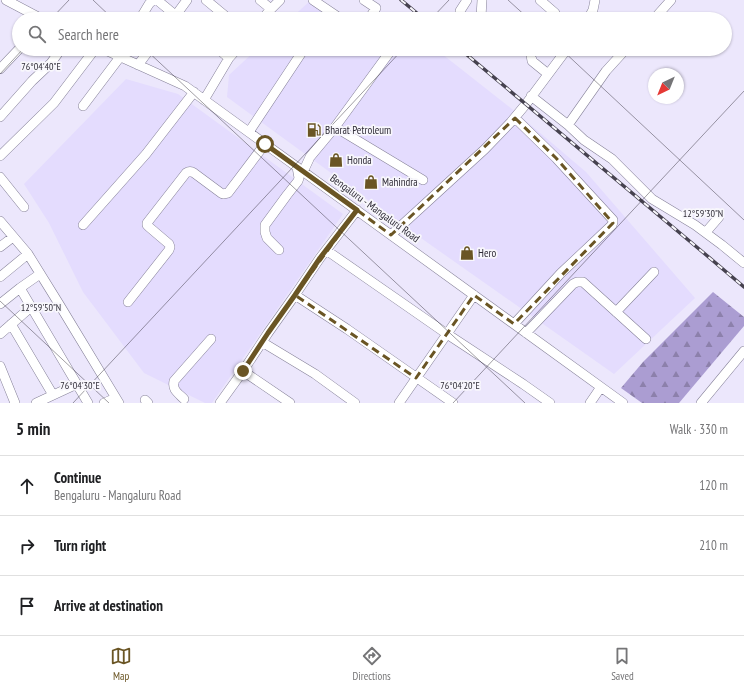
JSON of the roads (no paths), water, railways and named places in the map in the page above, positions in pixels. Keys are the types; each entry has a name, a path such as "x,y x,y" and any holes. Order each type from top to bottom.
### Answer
{"street":[{"path":"6,0 29,12"},
{"path":"144,12 153,0"},
{"path":"157,0 170,12"},
{"path":"180,12 187,0"},
{"path":"206,0 221,12"},
{"path":"260,0 271,9"},
{"path":"268,12 280,0"},
{"path":"313,0 331,12"},
{"path":"364,0 376,8 373,12"},
{"path":"460,11 467,0"},
{"path":"481,12 482,0"},
{"path":"540,0 553,12"},
{"path":"592,12 595,0"},
{"path":"660,12 671,0"},
{"path":"0,69 12,56"},
{"path":"0,117 56,56"},
{"path":"0,156 54,103 90,56"},
{"path":"83,106 119,56"},
{"name":"Bengaluru - Mangaluru Road","path":"123,56 138,65 185,86 194,92 623,403"},
{"path":"138,65 145,56"},
{"path":"204,100 229,58 227,56"},
{"path":"249,132 299,56"},
{"path":"279,250 267,238 265,225 298,181 300,169 335,127 386,56"},
{"path":"531,56 532,61 548,74"},
{"path":"391,235 485,149 515,118 562,56"},
{"path":"568,125 606,71 620,56"},
{"path":"83,224 146,154 194,92"},
{"path":"532,96 584,140 612,159 652,199 674,211 706,232 744,263"},
{"path":"514,324 560,274 612,225 613,222 556,158 515,118"},
{"path":"335,127 423,180"},
{"path":"128,302 170,250 169,244 148,227 147,223 186,173 191,171 221,194 228,193 265,144"},
{"path":"0,177 24,207"},
{"path":"220,403 320,258 357,210"},
{"path":"706,232 719,217"},
{"path":"0,221 28,254 118,401 104,403"},
{"path":"0,247 13,237"},
{"path":"326,250 550,403"},
{"path":"0,277 28,254"},
{"path":"616,312 654,272"},
{"path":"0,304 40,274"},
{"path":"526,333 573,284 583,282 646,339"},
{"path":"20,288 88,403"},
{"path":"295,295 347,329 453,403"},
{"path":"399,403 474,295"},
{"path":"0,334 32,307"},
{"path":"11,324 54,395"},
{"path":"184,402 175,391 173,385 174,381 211,339"},
{"path":"262,342 315,374 355,403"},
{"path":"701,403 744,351"},
{"path":"0,366 16,403"},
{"path":"243,371 290,403"},
{"path":"36,403 77,384"},
{"path":"590,403 601,387"}],"railway":[{"path":"401,0 416,12"},
{"path":"468,56 744,287"}],"place":[{"name":"Bharat Petroleum","path":"314,130"},
{"name":"Honda","path":"336,160"},
{"name":"Mahindra","path":"371,182"},
{"name":"Hero","path":"467,253"}]}
